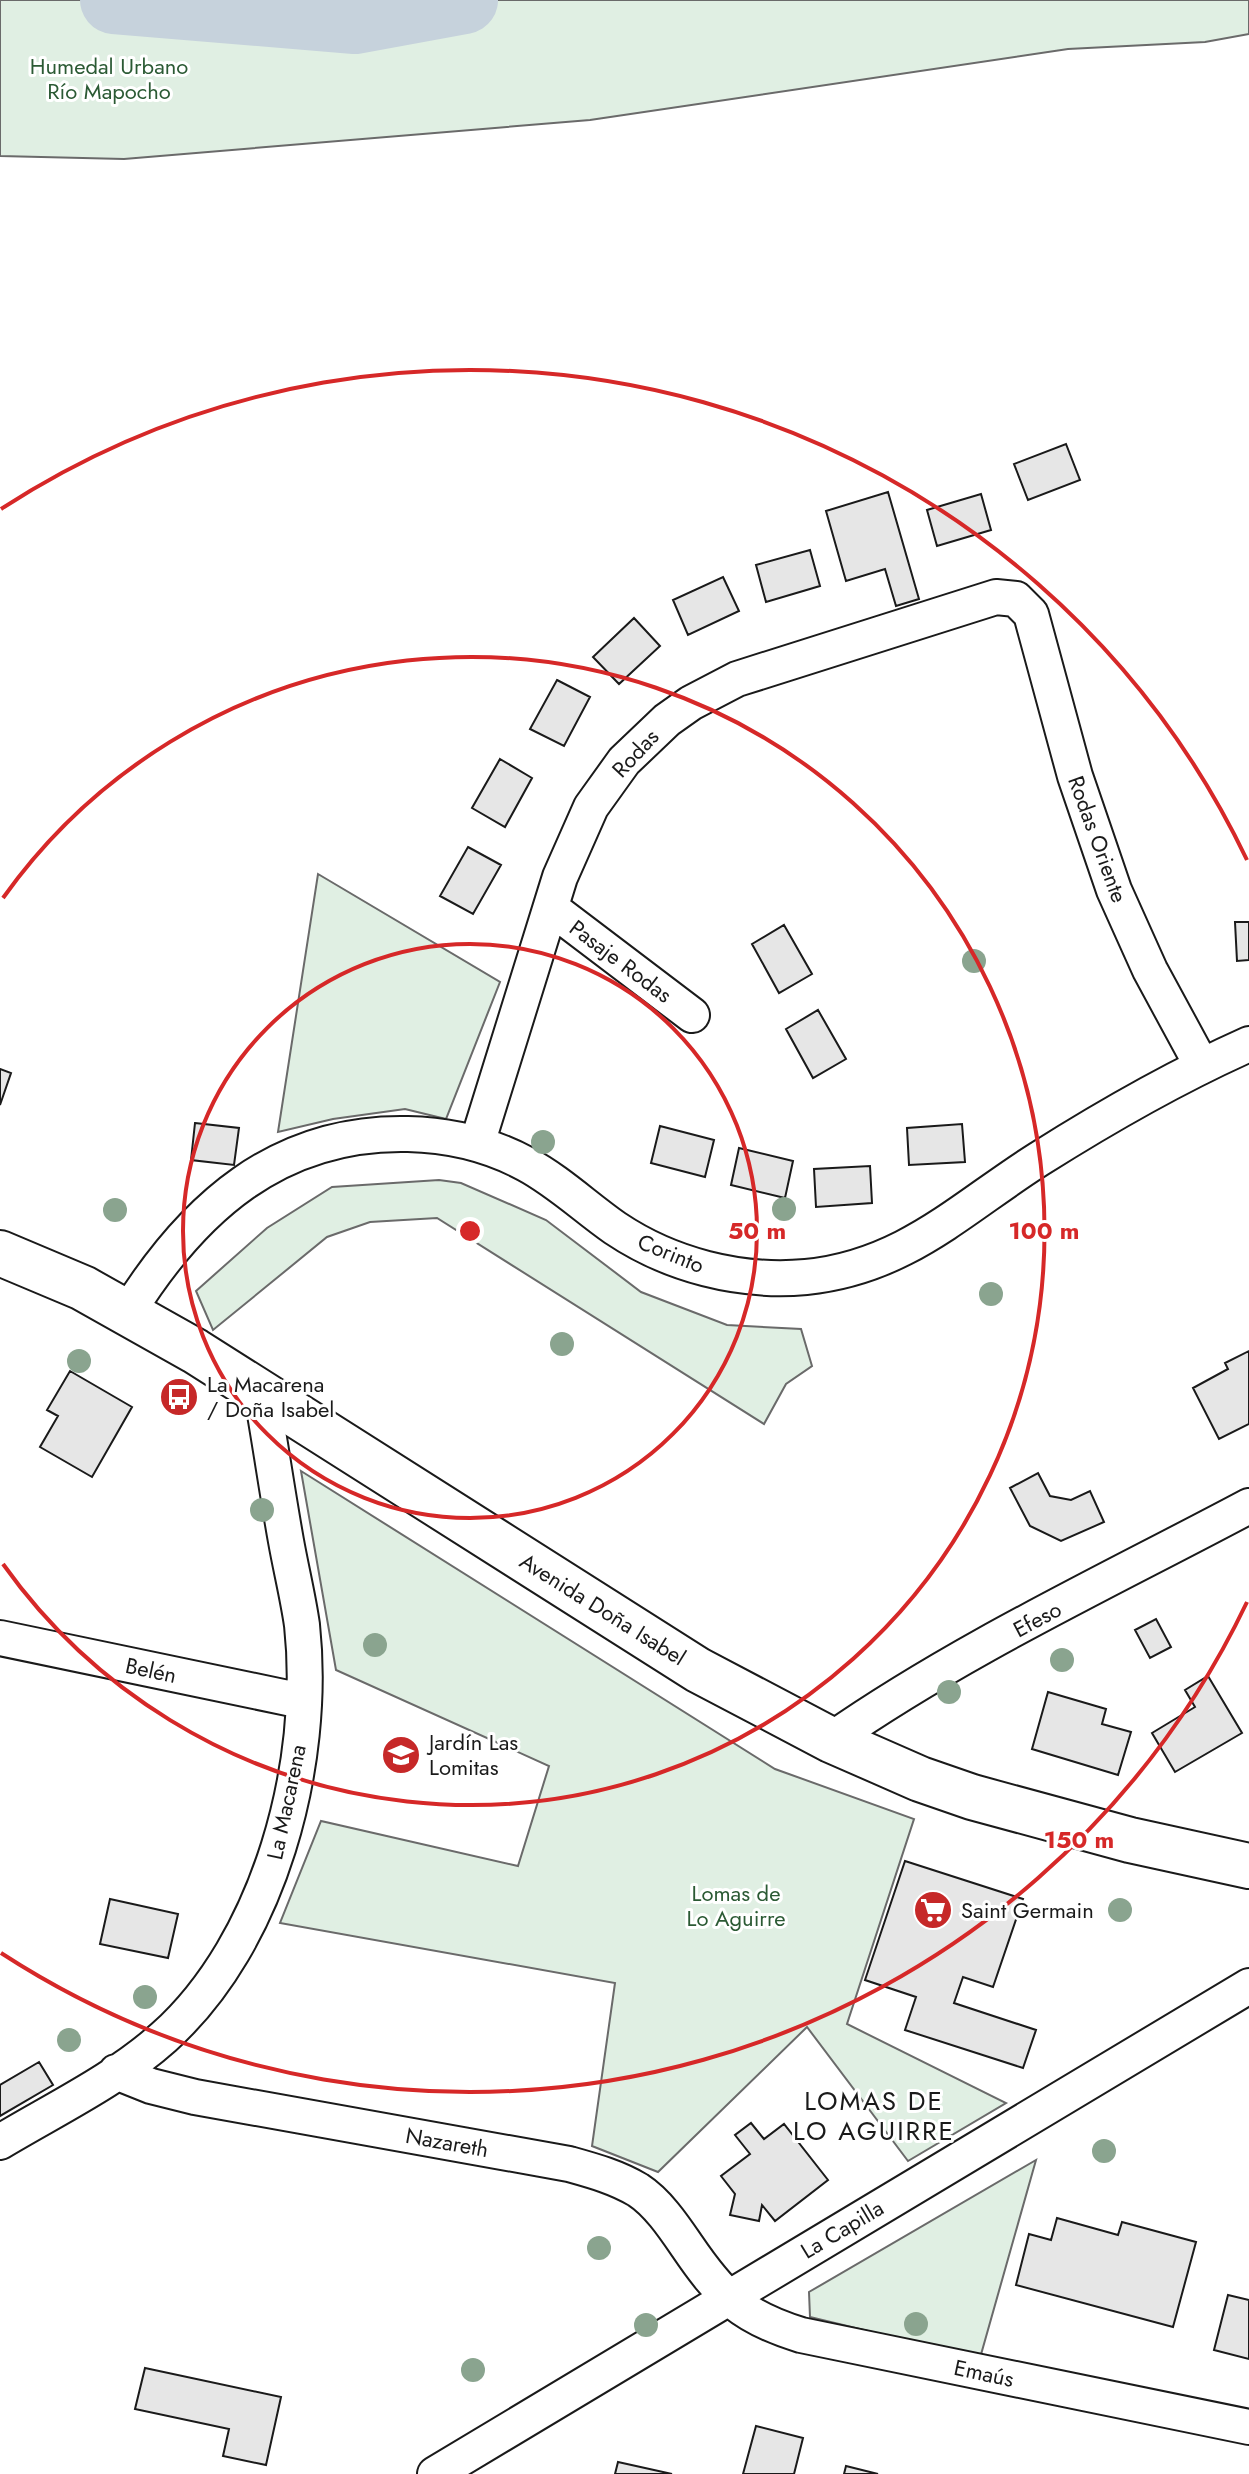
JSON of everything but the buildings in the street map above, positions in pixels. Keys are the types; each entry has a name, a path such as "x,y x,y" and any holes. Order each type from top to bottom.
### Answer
{"street":[{"name":"Rodas","path":"477,1144 569,853 605,786 646,739 691,703 768,668 966,606 1003,597 1021,602"},
{"name":"Rodas Oriente","path":"1021,602 1034,621 1075,776 1114,890 1150,970 1202,1066"},
{"name":"Pasaje Rodas","path":"551,908 692,1015"},
{"name":"Corinto","path":"128,1312 172,1249 199,1220 246,1180 297,1152 355,1136 447,1136 501,1151 536,1169 618,1230 695,1266 748,1277 807,1276 865,1265 923,1239 1015,1174 1127,1104 1249,1044"},
{"name":"Avenida Doña Isabel","path":"0,1253 83,1288 128,1312 261,1391 698,1670 831,1740 920,1779 986,1801 1130,1840 1249,1866"},
{"name":"La Macarena","path":"0,2142 116,2072 165,2036 195,2006 220,1972 246,1928 268,1881 282,1838 300,1748 302,1625 261,1391"},
{"name":"Efeso","path":"831,1740 959,1660 1249,1506"},
{"name":"Belén","path":"0,1638 302,1701"},
{"name":"La Capilla","path":"435,2474 1249,1986"},
{"name":"Nazareth","path":"116,2072 151,2086 195,2097 569,2164 608,2174 641,2192 670,2222 726,2298"},
{"name":"Emaús","path":"726,2298 755,2317 801,2335 1249,2427"}],"green space":[{"name":"Humedal Urbano Río Mapocho","path":"0,0 1249,0 1249,34 1205,42 1068,49 590,120 124,159 0,156"},
{"path":"318,874 500,982 446,1119 405,1109 333,1119 278,1132"},
{"path":"439,1180 461,1183 546,1220 641,1292 727,1325 801,1329 812,1366 786,1384 764,1424 437,1218 370,1222 327,1237 213,1330 196,1291 267,1228 332,1187"},
{"name":"Lomas de Lo Aguirre","path":"301,1471 775,1769 914,1819 847,2024 1006,2103 908,2161 807,2027 658,2172 592,2146 615,1983 280,1923 321,1821 518,1866 549,1766 336,1670"},
{"path":"1036,2160 980,2358 810,2317 809,2292"}],"waterway":[{"path":"114,0 355,20 464,0"}],"place":[{"name":"La Macarena / Doña Isabel","path":"179,1397"},
{"name":"Jardín Las Lomitas","path":"401,1755"},
{"name":"Saint Germain","path":"933,1910"}],"district":[{"name":"LOMAS DE LO AGUIRRE","path":"874,2116"}]}
